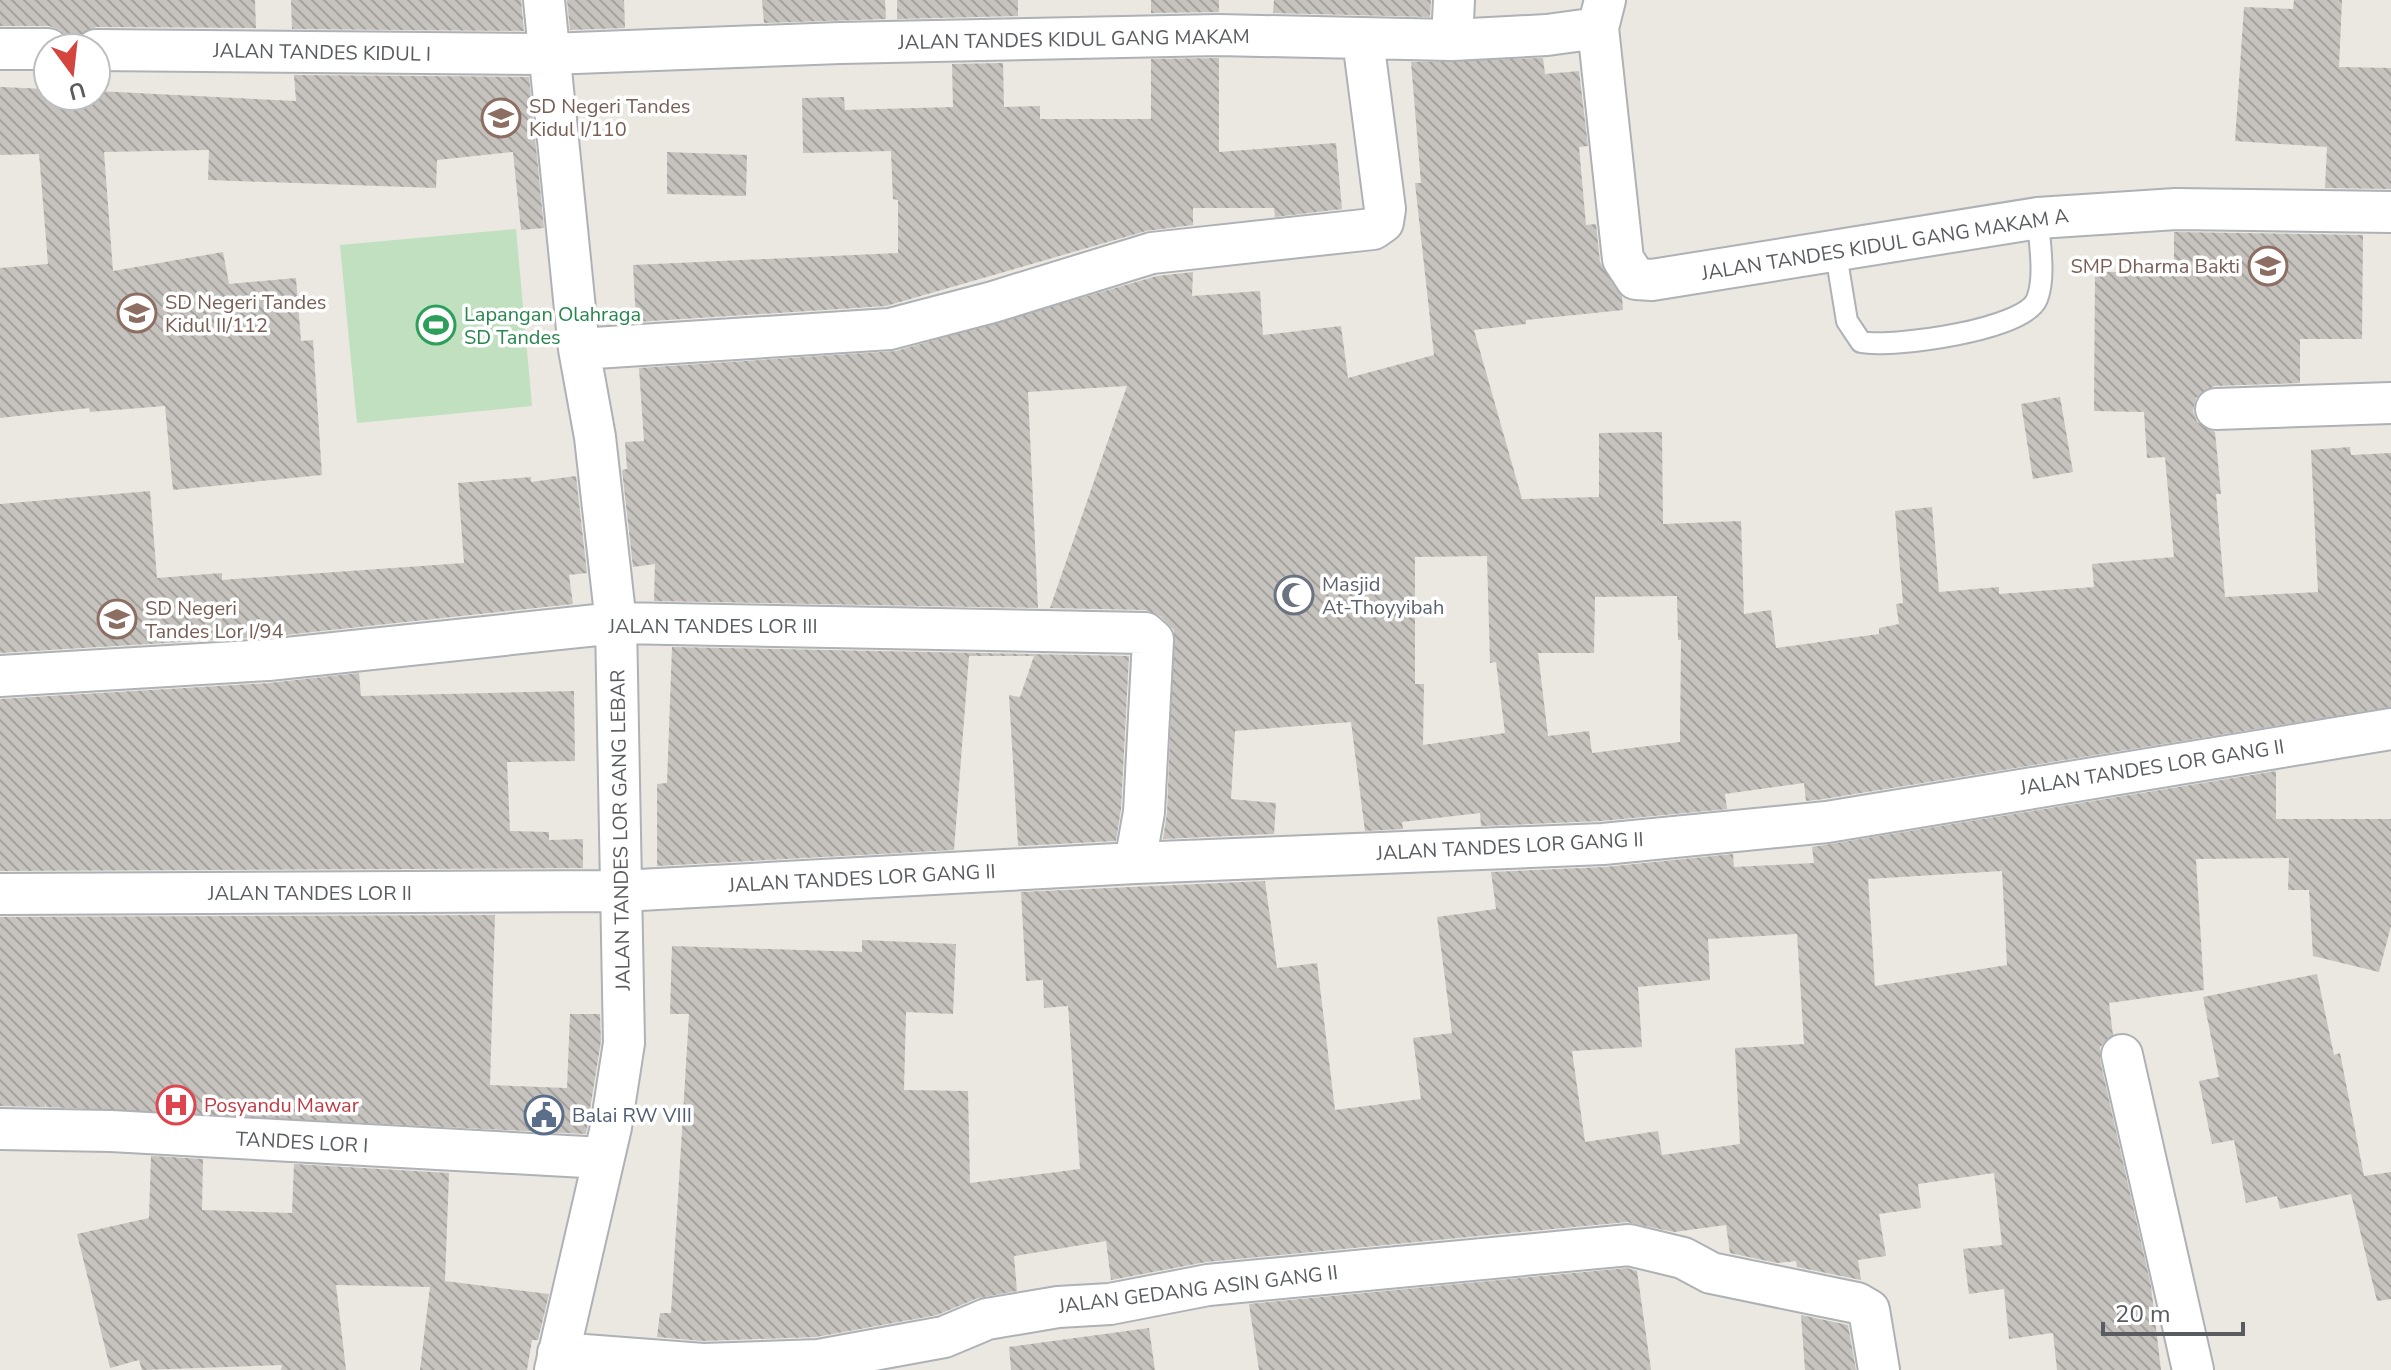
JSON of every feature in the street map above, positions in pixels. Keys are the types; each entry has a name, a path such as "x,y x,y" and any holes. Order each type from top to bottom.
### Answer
{"street":[{"name":"JALAN TANDES LOR GANG LEBAR","path":"544,0 579,349 595,437 616,623 624,1043 603,1158 557,1361"},
{"path":"1452,40 1454,0"},
{"name":"JALAN TANDES KIDUL GANG MAKAM","path":"549,54 840,43 1219,18 1363,40 1452,40 1547,35 1602,14"},
{"name":"JALAN TANDES KIDUL GANG MAKAM A","path":"1602,14 1623,259 1631,275 1652,280 1835,248 2038,218 2176,209 2391,212"},
{"path":"579,349 890,329 979,306 1152,253 1373,229 1383,222 1385,209 1363,40"},
{"path":"0,49 32,49"},
{"name":"JALAN TANDES KIDUL I","path":"112,50 549,54"},
{"path":"2216,409 2391,403"},
{"name":"JALAN TANDES LOR III","path":"0,676 268,660 616,623 1149,634 1153,640 1144,812 1135,863"},
{"name":"JALAN TANDES LOR GANG II","path":"621,891 1135,863 1603,844 1827,822 1986,793 2391,729"},
{"name":"JALAN TANDES LOR II","path":"0,894 621,891"},
{"path":"2122,1055 2193,1370"},
{"name":"TANDES LOR I","path":"0,1129 111,1131 603,1158"},
{"name":"JALAN GEDANG ASIN GANG II","path":"557,1361 703,1364 819,1360 944,1337 962,1326 987,1319 1058,1307 1110,1304 1208,1285 1629,1245 1683,1258 1711,1273 1857,1303 1869,1310 1879,1370"}],"lane":[{"path":"1835,248 1847,321 1861,342 1873,345 1945,336 2017,318 2031,310 2038,297 2041,280 2038,218"}],"green space":[{"name":"Lapangan Olahraga SD Tandes","path":"516,229 532,406 357,423 340,245"}],"building":[{"path":"0,0 255,0 256,28 96,27 86,32 62,32 49,26 0,26"},
{"path":"291,0 521,0 524,31 292,29"},
{"path":"567,0 624,0 625,28 570,30"},
{"path":"762,0 885,0 886,19 764,23"},
{"path":"897,0 1018,0 1018,16 897,19"},
{"path":"1151,0 1219,0 1219,12 1151,13"},
{"path":"1274,0 1431,0 1430,17 1273,13"},
{"path":"2294,0 2342,0 2339,67 2391,68 2391,189 2325,188 2327,147 2235,141 2244,7 2293,9"},
{"path":"1219,58 1219,152 1336,143 1342,209 1275,217 1274,208 1193,208 1193,225 1146,231 886,306 636,322 633,265 898,253 898,200 893,199 891,151 803,153 802,98 844,97 845,110 953,107 952,64 1003,63 1004,107 1040,106 1040,119 1151,119 1151,59"},
{"path":"1543,58 1545,74 1579,71 1588,146 1579,147 1586,225 1596,224 1600,262 1622,296 1623,310 1526,320 1526,324 1474,330 1522,499 1599,497 1599,433 1662,432 1663,524 1741,521 1744,614 1771,610 1776,648 1879,634 1879,628 1899,624 1896,604 1903,603 1895,511 1932,507 1939,592 1999,587 1999,594 2094,587 2092,564 2174,557 2165,457 2147,458 2144,412 2094,411 2095,272 2174,272 2174,232 2363,235 2362,339 2300,339 2300,383 2214,386 2196,398 2193,411 2197,422 2215,432 2221,494 2216,494 2225,597 2318,592 2311,450 2350,447 2351,455 2391,453 2391,707 1824,799 1806,801 1804,783 1725,794 1727,809 1601,821 1481,826 1480,813 1402,822 1403,829 1365,831 1351,722 1235,731 1231,799 1276,803 1274,834 1163,839 1167,813 1174,630 1160,616 1145,610 1050,608 1127,386 1028,392 1038,608 654,601 655,564 633,567 622,470 627,469 625,442 644,441 639,368 896,351 1157,276 1193,272 1192,296 1260,291 1263,335 1341,326 1348,378 1434,355 1415,183 1421,183 1411,62","holes":["1487,556 1490,663 1496,662 1505,733 1423,745 1424,684 1415,684 1415,557","1677,596 1678,640 1681,640 1680,742 1592,753 1589,731 1548,736 1538,653 1594,653 1595,597"]},
{"path":"294,75 529,77 544,228 521,230 513,152 437,160 436,188 208,180 209,150 104,152 113,271 223,252 229,284 296,278 301,341 313,340 322,475 173,490 165,406 90,412 89,408 0,418 0,268 48,264 39,154 0,155 0,87 32,88 32,112 112,112 112,92 296,101"},
{"path":"667,152 747,155 746,196 667,194"},
{"path":"2060,397 2073,472 2033,479 2021,404"},
{"path":"576,476 587,573 569,575 573,604 266,637 0,653 0,504 150,491 157,578 222,573 222,580 464,563 458,483 531,477 531,482"},
{"path":"672,647 1129,656 1121,809 1116,841 1018,846 1009,695 1020,697 1034,656 969,656 954,850 657,866 657,784 667,783"},
{"path":"359,673 361,696 574,691 575,761 507,762 510,831 549,832 549,840 583,839 583,868 0,871 0,699 269,683"},
{"path":"2276,771 2276,819 2391,819 2391,926 2379,972 2313,956 2309,890 2288,890 2289,858 2196,859 2204,990 2109,1003 2113,1035 2100,1047 2100,1060 2151,1286 2161,1370 2057,1370 2053,1333 2009,1339 2004,1289 1969,1294 1963,1249 2002,1245 1994,1173 1918,1184 1921,1208 1879,1214 1886,1256 1858,1260 1861,1280 1797,1267 1796,1261 1777,1263 1730,1253 1726,1225 1674,1232 1627,1222 1206,1262 1111,1280 1106,1241 1014,1256 1017,1291 978,1298 937,1315 816,1337 703,1341 657,1337 660,1313 671,1313 689,1014 670,1014 672,946 862,952 862,940 956,944 953,1014 906,1012 904,1090 968,1091 970,1183 1080,1169 1068,1006 1044,1008 1043,980 1026,981 1021,892 1265,881 1277,968 1317,963 1335,1110 1421,1099 1413,1038 1452,1033 1437,917 1496,909 1491,872 1605,867 1733,854 1734,867 1814,863 1812,847","holes":["2002,871 2007,965 1875,986 1868,879","1797,934 1804,1044 1735,1048 1740,1144 1662,1155 1658,1131 1585,1142 1572,1051 1642,1047 1638,987 1710,980 1708,939"]},
{"path":"495,915 490,1085 567,1088 570,1014 600,1014 601,1041 586,1134 46,1107 45,1102 45,1107 0,1106 0,917"},
{"path":"2317,974 2334,1055 2340,1053 2364,1176 2391,1172 2391,1299 2377,1301 2351,1194 2280,1209 2277,1196 2246,1203 2234,1140 2212,1144 2199,1081 2219,1077 2203,997"},
{"path":"151,1156 203,1159 202,1210 292,1213 294,1164 449,1173 445,1281 549,1294 538,1340 532,1340 527,1370 420,1370 430,1287 336,1285 346,1370 281,1370 282,1365 142,1370 139,1360 110,1368 77,1234 149,1218"},
{"path":"1627,1268 1637,1271 1651,1370 1259,1370 1249,1304"},
{"path":"1801,1315 1848,1325 1856,1370 1805,1370"},
{"path":"1149,1328 1155,1370 1011,1370 1009,1347"}],"place":[{"name":"SD Negeri Tandes Kidul I/110","path":"501,118"},
{"name":"SMP Dharma Bakti","path":"2268,266"},
{"name":"SD Negeri Tandes Kidul II/112","path":"137,313"},
{"name":"Lapangan Olahraga SD Tandes","path":"436,325"},
{"name":"Masjid At-Thoyyibah","path":"1294,595"},
{"name":"SD Negeri Tandes Lor I/94","path":"117,619"},
{"name":"Posyandu Mawar","path":"176,1105"},
{"name":"Balai RW VIII","path":"544,1115"}]}
